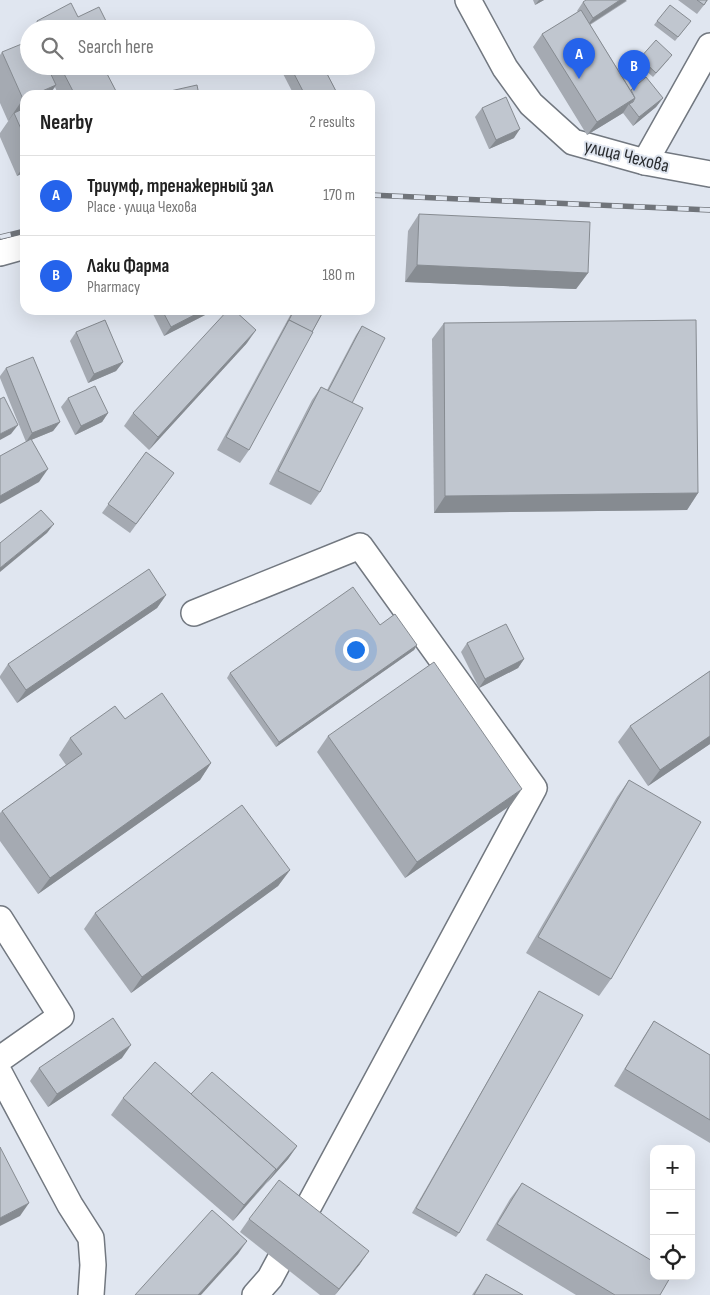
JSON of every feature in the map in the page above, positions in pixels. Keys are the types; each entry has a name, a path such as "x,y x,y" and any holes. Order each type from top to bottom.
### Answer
{"street":[{"name":"улица Чехова","path":"468,0 505,68 531,104 573,142 645,162 710,174"},
{"path":"645,162 710,46"},
{"path":"0,253 20,247"},
{"path":"194,613 360,546 534,788 263,1287"},
{"path":"0,919 61,1016 0,1059"},
{"path":"0,1074 70,1205 91,1238 93,1265 91,1295"}],"building":[{"path":"586,0 620,0 593,18 583,2"},
{"path":"697,0 707,0 704,5"},
{"path":"71,3 78,17 99,7 106,20 39,20"},
{"path":"670,5 691,21 678,37 657,21"},
{"path":"581,10 635,98 597,122 542,34"},
{"path":"656,40 672,55 656,73 640,58"},
{"path":"20,45 20,75 51,75 56,85 44,90 20,90 20,92 2,52"},
{"path":"65,75 108,75 115,90 72,90"},
{"path":"295,75 328,75 335,90 302,90"},
{"path":"646,77 663,98 639,117 629,104 635,98 631,90"},
{"path":"197,85 198,90 175,90"},
{"path":"506,97 520,129 496,140 482,108"},
{"path":"20,110 20,127 14,113"},
{"path":"419,214 590,222 588,273 417,265"},
{"path":"165,315 194,315 171,327"},
{"path":"223,315 240,315 256,330 158,437 133,413"},
{"path":"292,315 321,315 312,332 289,320"},
{"path":"105,320 123,362 94,374 76,332"},
{"path":"289,320 313,332 249,450 226,437"},
{"path":"696,320 698,493 445,496 444,323"},
{"path":"362,326 385,338 352,403 328,391"},
{"path":"33,357 60,422 32,433 6,368"},
{"path":"95,386 108,413 81,426 68,398"},
{"path":"321,387 363,408 320,492 278,471"},
{"path":"4,397 18,425 0,434 0,399"},
{"path":"31,439 48,469 0,496 0,456"},
{"path":"146,452 174,473 136,524 108,504"},
{"path":"41,510 54,524 0,568 0,543"},
{"path":"149,569 166,595 26,690 8,664"},
{"path":"353,587 380,625 395,614 417,645 279,742 230,673"},
{"path":"506,624 524,659 485,679 467,643"},
{"path":"434,662 522,789 417,862 328,736"},
{"path":"710,671 710,736 660,770 630,726"},
{"path":"162,693 211,763 50,878 2,811 82,754 70,738 115,706 125,719"},
{"path":"629,780 701,822 611,979 538,937"},
{"path":"242,805 290,870 142,977 95,913"},
{"path":"539,991 583,1015 459,1233 416,1208"},
{"path":"113,1018 131,1045 57,1094 39,1068"},
{"path":"654,1021 710,1055 710,1120 625,1069"},
{"path":"155,1062 276,1169 244,1205 123,1098"},
{"path":"212,1072 297,1146 276,1170 191,1094"},
{"path":"0,1147 29,1203 0,1218"},
{"path":"279,1180 369,1251 339,1289 249,1219"},
{"path":"522,1183 650,1260 650,1280 669,1280 660,1295 615,1295 497,1224"},
{"path":"212,1210 247,1241 198,1295 135,1295"},
{"path":"486,1274 523,1295 474,1295"}],"railway":[{"path":"375,195 710,210"},
{"path":"0,237 20,232"}],"place":[{"name":"Триумф, тренажерный зал","path":"579,79"},
{"name":"Лаки Фарма","path":"634,91"}]}
